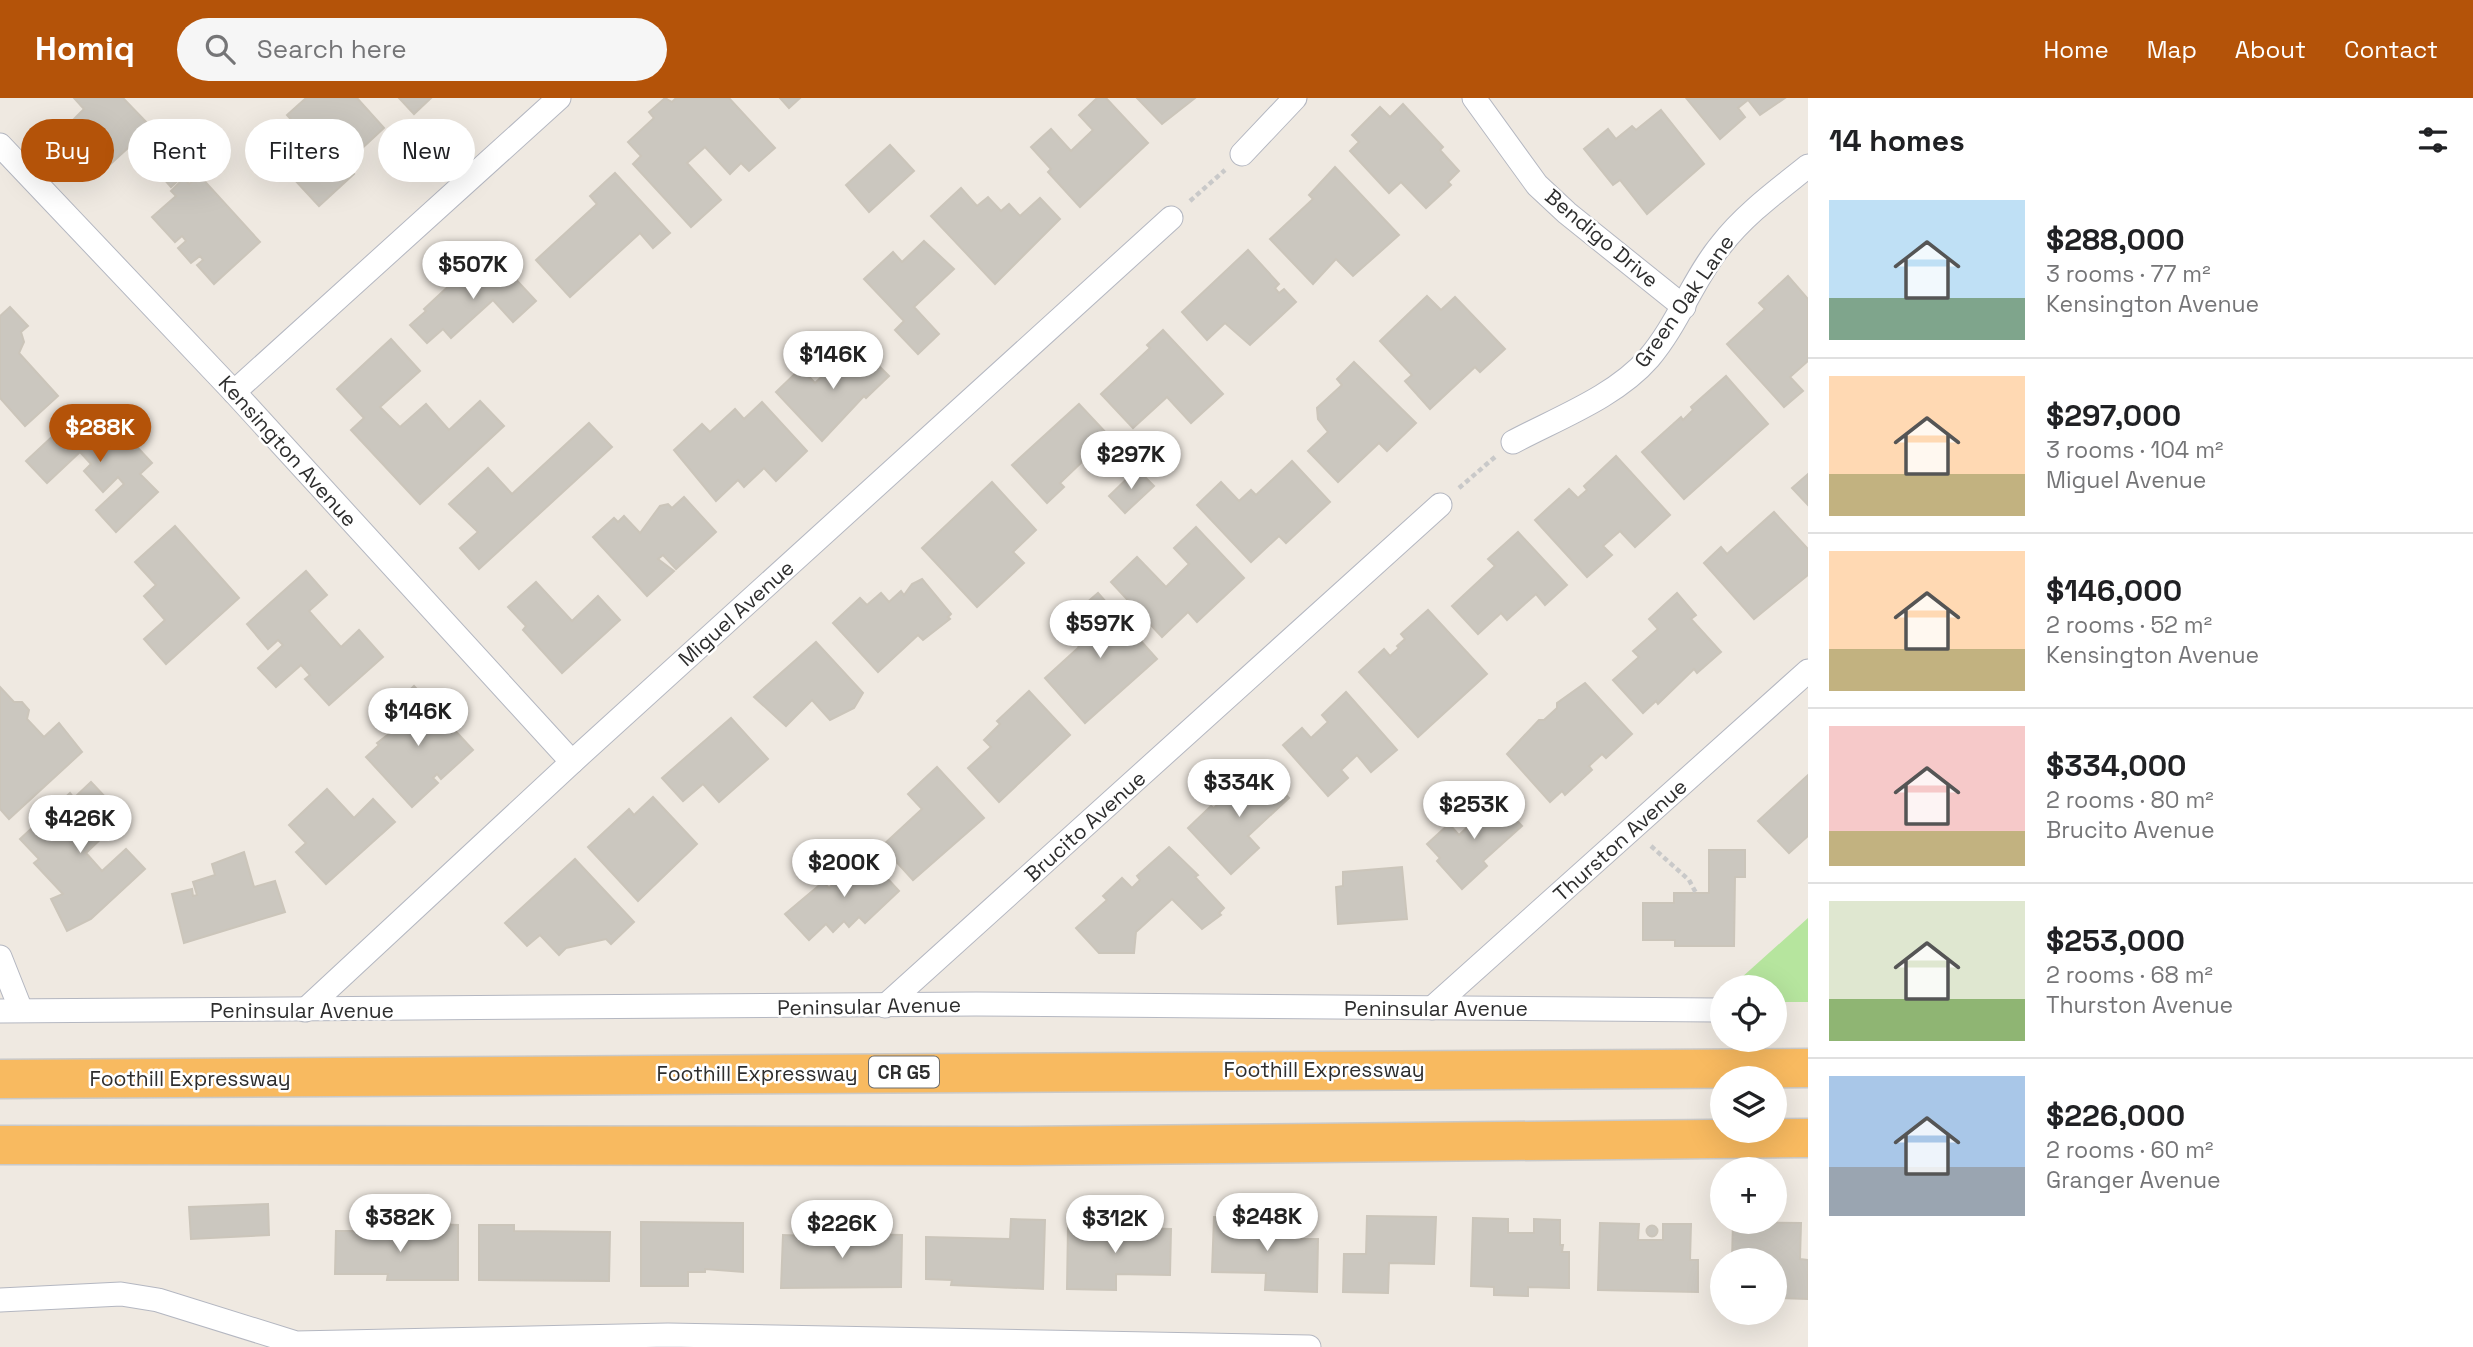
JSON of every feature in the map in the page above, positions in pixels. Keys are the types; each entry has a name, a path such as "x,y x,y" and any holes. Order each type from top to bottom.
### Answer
{"highway":[{"name":"Foothill Expressway","path":"0,1079 1808,1068"},
{"path":"0,1145 1018,1146 1808,1138"}],"street":[{"path":"234,392 559,98"},
{"path":"1242,154 1295,98"},
{"name":"Bendigo Drive","path":"1474,98 1537,185 1567,213 1684,307"},
{"name":"Kensington Avenue","path":"0,145 234,392 572,762"},
{"name":"Green Oak Lane","path":"1513,442 1620,385 1649,358 1684,307 1719,246 1749,213 1808,166"},
{"name":"Miguel Avenue","path":"305,1010 572,762 1171,218"},
{"name":"Brucito Avenue","path":"885,1006 1440,505"},
{"name":"Thurston Avenue","path":"1432,1008 1808,671"},
{"path":"0,957 10,1011"},
{"name":"Peninsular Avenue","path":"10,1011 885,1006 1710,1010"},
{"path":"0,1300 121,1294 158,1300 296,1345 667,1341 1309,1347"}],"path":[{"path":"1171,218 1242,154"},
{"path":"1440,505 1513,442"},
{"path":"1632,829 1689,880 1696,894"}],"green space":[{"path":"1808,918 1808,1002 1787,1002 1787,975 1744,975"}],"building":[{"path":"74,98 123,98 143,119 128,119 128,148 114,161 114,119 74,119 84,109"},
{"path":"306,98 357,98 378,121 378,134 364,146 364,119 291,119 287,115"},
{"path":"399,98 431,98 414,114"},
{"path":"665,98 672,102 676,98 729,98 775,148 749,171 741,163 730,174 705,147 687,163 721,200 691,227 633,164 641,156 628,142 654,118 649,112"},
{"path":"780,98 800,98 789,108"},
{"path":"1097,98 1106,98 1148,143 1080,207 1048,172 1051,169 1031,147 1051,129 1071,151 1093,130 1079,115"},
{"path":"1137,98 1195,98 1162,124"},
{"path":"1785,98 1760,115 1748,100 1738,108 1745,117 1720,139 1687,99"},
{"path":"1403,104 1443,147 1440,150 1459,171 1448,182 1451,185 1426,208 1401,182 1389,193 1350,151 1359,142 1352,135 1380,107 1390,117"},
{"path":"1661,110 1704,164 1647,214 1620,180 1613,185 1584,149 1608,129 1616,139 1632,126 1636,130"},
{"path":"890,145 914,171 869,212 846,185"},
{"path":"1335,167 1399,235 1353,276 1336,259 1313,284 1270,239 1313,199 1309,195"},
{"path":"615,173 670,233 653,248 640,233 570,297 536,260 597,204 590,196"},
{"path":"180,182 205,182 260,242 214,284 197,265 203,260 200,256 191,263 178,248 186,241 182,236 175,242 152,217 176,196 171,191"},
{"path":"297,182 345,182 319,206"},
{"path":"961,188 977,206 988,197 1001,211 1009,204 1020,216 1040,198 1060,219 995,284 931,216"},
{"path":"924,241 954,269 914,307 939,334 918,354 895,330 904,321 864,279 893,252 902,262"},
{"path":"1248,250 1279,284 1275,288 1279,293 1284,289 1296,302 1250,345 1225,323 1207,340 1182,312"},
{"path":"497,259 536,301 513,322 493,300 451,338 443,329 427,343 410,325 468,268 478,278"},
{"path":"1788,276 1808,299 1808,361 1790,377 1803,391 1784,407 1727,344 1765,309 1759,303"},
{"path":"1427,296 1441,310 1455,297 1505,349 1480,372 1475,367 1430,409 1405,381 1412,375 1380,341"},
{"path":"10,307 28,326 21,332 24,342 19,353 58,396 25,426 0,398 0,316"},
{"path":"1163,330 1223,394 1191,423 1167,397 1133,428 1101,394 1150,348 1147,345"},
{"path":"391,339 420,371 380,407 400,427 426,404 449,430 480,401 504,426 420,504 351,430 364,418 337,389"},
{"path":"857,344 889,376 866,398 864,396 822,441 776,392 801,368 815,383"},
{"path":"1354,362 1416,423 1387,451 1379,443 1338,482 1308,451 1328,432 1318,419 1317,408 1342,385 1337,379"},
{"path":"1726,376 1768,424 1684,499 1642,452 1681,417 1683,420 1693,410 1691,407"},
{"path":"762,402 807,451 776,481 764,468 744,487 738,480 716,501 674,450 702,424 710,432 735,409 744,419"},
{"path":"1079,404 1109,436 1060,483 1064,487 1047,503 1012,465"},
{"path":"84,407 104,429 113,421 152,463 140,474 158,492 116,532 96,510 124,484 118,477 103,492 84,471 91,464 80,452 47,483 26,461"},
{"path":"589,423 612,447 479,569 460,548 478,532 449,504 488,468 512,494"},
{"path":"1616,456 1670,515 1635,547 1620,531 1603,546 1612,555 1587,577 1535,520 1569,489 1578,498 1587,490 1584,486"},
{"path":"1292,461 1330,502 1286,543 1279,536 1251,562 1197,505 1221,482 1239,501 1251,490 1256,495"},
{"path":"1137,469 1154,486 1125,513 1109,496"},
{"path":"1808,474 1808,505 1792,488"},
{"path":"992,482 1036,530 1013,552 1024,563 977,607 922,548"},
{"path":"684,497 716,532 676,569 663,555 658,559 674,571 647,596 593,537 614,518 618,522 624,516 640,533 660,506 668,504 672,508"},
{"path":"1774,512 1808,549 1808,575 1754,619 1704,563 1721,547 1727,554"},
{"path":"175,526 239,598 166,664 144,639 165,620 144,596 156,585 135,562"},
{"path":"1196,527 1244,578 1197,622 1188,612 1162,637 1111,582 1137,557 1166,587 1189,564 1174,548"},
{"path":"1518,532 1567,585 1545,605 1536,594 1507,620 1501,613 1478,634 1452,606 1495,566 1488,559"},
{"path":"306,571 327,595 309,611 341,647 359,630 383,657 329,705 305,679 310,675 301,665 276,687 258,668 283,645 278,640 268,649 247,624"},
{"path":"922,579 951,614 948,617 950,619 923,640 918,635 878,672 833,623 860,598 867,605 881,593 889,602 901,591 904,595 912,584"},
{"path":"536,582 572,621 598,596 620,620 562,673 523,630 526,626 508,607"},
{"path":"1098,593 1157,659 1085,723 1045,678 1078,648 1083,633 1069,618"},
{"path":"1677,593 1696,615 1691,619 1721,652 1697,673 1694,669 1658,704 1656,701 1643,713 1613,680 1639,657 1633,651 1658,629 1649,619"},
{"path":"1428,610 1487,674 1418,737 1359,672 1384,649 1390,656 1399,648 1397,646 1405,639 1401,634"},
{"path":"816,642 863,693 854,708 830,720 812,700 786,726 754,697"},
{"path":"1585,683 1632,734 1606,758 1602,754 1589,766 1592,770 1565,795 1562,791 1550,802 1507,754 1539,720 1544,720 1557,708 1557,703"},
{"path":"414,686 473,750 441,779 437,774 433,778 438,783 412,807 366,757 379,745 377,743 403,723 390,709"},
{"path":"0,687 14,702 22,702 29,710 27,719 44,737 59,723 82,752 9,819 0,809"},
{"path":"1029,691 1070,735 999,802 968,768 991,747 984,740 1000,724 997,721"},
{"path":"1346,692 1397,750 1371,772 1357,755 1341,770 1348,778 1328,796 1283,745 1302,728 1311,738 1328,722 1322,715"},
{"path":"731,718 768,759 719,802 703,784 683,801 662,778"},
{"path":"1257,765 1289,798 1248,836 1259,848 1231,874 1188,828 1211,806 1214,808"},
{"path":"937,767 984,818 913,880 882,846 922,809 908,794"},
{"path":"1808,775 1808,836 1789,853 1758,821"},
{"path":"91,782 124,817 86,853 102,871 126,849 145,869 91,919 67,931 51,899 63,894 34,863 39,859 20,839 70,793 74,798"},
{"path":"327,789 354,818 373,799 395,822 326,884 296,852 306,843 289,825"},
{"path":"1490,793 1522,826 1483,861 1487,866 1462,889 1437,861 1440,858 1427,844 1449,824 1459,835 1476,819 1469,811"},
{"path":"653,797 697,844 638,901 588,847 629,809 634,815"},
{"path":"1169,847 1198,875 1195,877 1224,908 1219,913 1221,915 1202,929 1172,899 1136,932 1134,953 1099,953 1076,928 1107,900 1103,896 1122,878 1132,888 1140,880 1137,876"},
{"path":"1709,850 1745,850 1745,877 1735,877 1734,946 1675,946 1675,940 1643,940 1643,903 1674,903 1674,893 1709,893"},
{"path":"862,851 899,891 865,923 859,917 849,927 844,921 833,932 826,924 809,940 785,914 823,882 829,888 843,875 840,872"},
{"path":"244,852 254,887 275,881 285,912 184,943 172,894 192,889 193,896 197,895 193,882 215,875 212,864"},
{"path":"575,859 634,922 611,944 606,939 566,948 559,955 540,935 527,946 505,923"},
{"path":"1402,867 1407,919 1338,924 1336,887 1343,886 1343,872"},
{"path":"268,1204 269,1235 191,1239 189,1207"},
{"path":"1367,1216 1436,1217 1434,1264 1389,1263 1388,1293 1343,1292 1344,1254 1366,1254"},
{"path":"1214,1217 1300,1222 1300,1239 1318,1239 1317,1292 1265,1290 1266,1273 1212,1272"},
{"path":"838,1218 860,1219 859,1234 902,1235 901,1287 781,1288 783,1235 837,1237"},
{"path":"1473,1218 1508,1219 1508,1233 1534,1233 1534,1219 1560,1220 1560,1245 1563,1245 1562,1252 1569,1252 1569,1288 1528,1287 1528,1296 1494,1295 1494,1287 1471,1286"},
{"path":"1011,1219 1045,1220 1043,1289 951,1285 952,1280 926,1279 926,1237 1010,1239"},
{"path":"641,1222 743,1223 743,1272 705,1269 705,1272 688,1272 688,1286 641,1286"},
{"path":"1600,1223 1639,1224 1638,1240 1663,1240 1663,1224 1691,1224 1690,1260 1698,1260 1698,1292 1598,1290"},
{"path":"1787,1223 1801,1223 1800,1259 1808,1260 1808,1299 1787,1298 1787,1248 1732,1248 1733,1234 1787,1234"},
{"path":"432,1224 458,1225 458,1280 387,1280 388,1274 335,1274 336,1231 432,1231"},
{"path":"479,1225 514,1225 514,1231 610,1232 609,1281 479,1280"},
{"path":"1652,1225 1658,1231 1652,1237 1646,1231"},
{"path":"1068,1226 1171,1229 1170,1275 1116,1274 1116,1290 1067,1289"}]}
